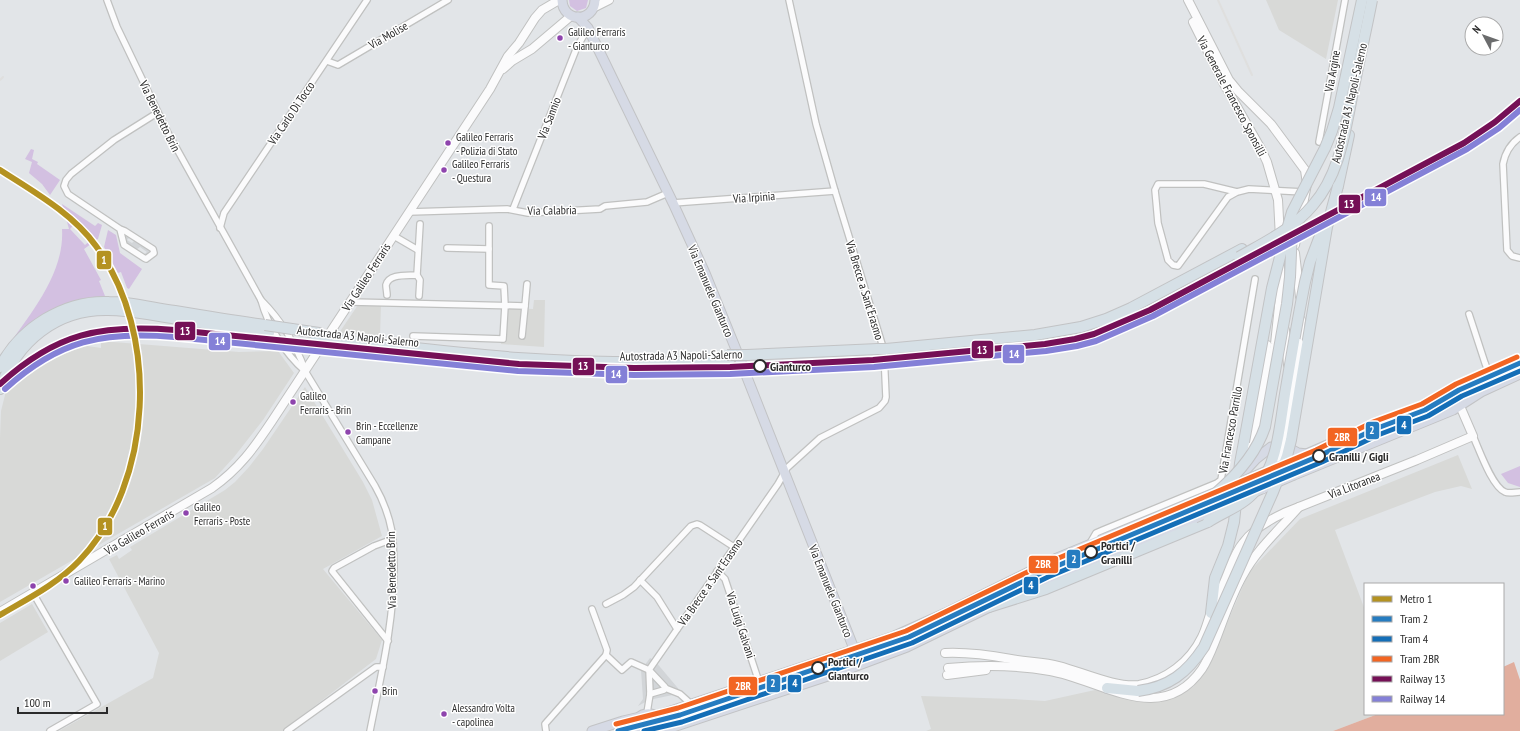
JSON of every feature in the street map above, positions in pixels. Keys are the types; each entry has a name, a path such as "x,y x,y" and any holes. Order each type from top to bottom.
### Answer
{"highway":[{"path":"1217,492 1236,474 1251,456 1260,441 1267,420 1287,304 1292,224 1303,194 1325,148 1336,119 1362,0"},
{"name":"Autostrada A3 Napoli-Salerno","path":"1240,253 1291,220 1306,206 1325,180 1333,161 1340,133 1368,0"},
{"name":"Autostrada A3 Napoli-Salerno","path":"0,389 11,364 31,339 61,319 89,311 117,310 462,353 550,359 632,362 882,352 1036,336 1081,328 1106,320 1279,234 1296,222 1313,206 1328,184 1340,154 1372,0"},
{"path":"1106,688 1138,691 1156,687 1178,677 1197,659 1210,636 1281,473 1291,440 1328,227 1377,0"},
{"path":"989,607 1033,594 1208,522 1245,501 1261,484 1270,467 1277,439 1305,282 1310,262 1338,186"},
{"path":"1211,613 1233,528 1240,463 1274,278 1292,212 1303,194"},
{"name":"Autostrada A3 Napoli-Salerno","path":"0,367 19,340 35,326 57,313 75,306 92,303 119,302 267,329"}],"main road":[{"path":"535,18 545,0"},
{"name":"Via Galileo Ferraris","path":"0,612 181,507 226,478 243,462 255,447 351,302 490,89 508,56 542,10 561,0"},
{"name":"Via Emanuele Gianturco","path":"561,0 564,8 588,28 673,203 716,301 860,664"},
{"path":"575,16 609,0"},
{"name":"Via Generale Francesco Sponsilli","path":"1181,0 1224,84 1267,162 1276,190 1280,222 1280,267"},
{"name":"Via Generale Francesco Sponsilli","path":"1188,0 1230,80 1238,91 1271,124 1305,170 1307,180 1303,194 1295,244"},
{"name":"Via Emanuele Gianturco","path":"588,28 592,8"},
{"name":"Via Galileo Ferraris","path":"500,72 512,61 532,49 575,16"},
{"path":"527,30 525,37 527,42 530,44 544,39"},
{"path":"1281,473 1281,456 1299,343 1301,317 1295,259 1295,244"},
{"path":"1287,447 1284,434 1290,387 1286,348 1286,311 1295,244"},
{"path":"1251,456 1260,422 1275,344 1281,287 1280,267"},
{"path":"1240,463 1248,447 1253,426 1280,267"},
{"path":"592,731 623,720 643,715 656,716 907,631 1029,571 1343,438 1425,406 1480,392 1520,374"},
{"path":"661,731 907,647 1040,583 1460,406 1480,392"},
{"path":"1441,401 1460,406"},
{"path":"1460,406 1473,436"},
{"name":"Via Litoranea","path":"1220,580 1243,543 1252,532 1269,520 1301,505 1417,460 1473,436"},
{"path":"1238,481 1262,452 1271,447 1287,447 1298,453 1307,454"},
{"path":"1208,522 1231,514 1252,501 1271,477 1281,456"},
{"path":"1011,663 999,656 972,653 946,655 1011,663 1058,673 1142,699 1161,698 1179,690 1194,680 1203,668 1242,575 1260,550 1301,505"},
{"path":"1234,558 1237,587"},
{"path":"1011,663 947,672 970,666 1011,663 1057,666 1120,684 1138,685 1169,674 1182,665 1193,653 1202,637 1211,613"},
{"path":"970,666 968,661 972,657"},
{"path":"638,731 637,725 643,715"},
{"path":"656,716 660,724 658,731"}],"street":[{"name":"Via Benedetto Brin","path":"106,0 157,113 261,300 265,315 295,362 305,371 375,486 388,514 393,539 394,589 388,641 370,731"},
{"name":"Via Carlo Di Tocco","path":"220,228 220,223 224,213 367,0"},
{"name":"Via Molise","path":"327,60 338,65 448,0"},
{"name":"Via Brecce a Sant'Erasmo","path":"649,670 787,468 820,438 879,408 885,401 886,397 885,367 882,344 816,124 789,0"},
{"name":"Via Argine","path":"1319,142 1345,0"},
{"name":"Via Sannio","path":"513,209 577,47 588,28"},
{"path":"120,230 124,245 144,258 154,253 153,250 125,231 120,230 68,194 64,189 64,183 71,174 114,140 157,113"},
{"path":"1520,137 1510,146 1505,155 1503,164 1505,234 1507,250 1512,256 1520,258"},
{"path":"1237,192 1204,184 1158,184 1155,190 1158,223 1168,260 1173,265 1178,266 1220,206 1228,197 1237,192 1249,189 1276,190 1303,194"},
{"name":"Via Irpinia","path":"673,203 835,191"},
{"name":"Via Calabria","path":"409,212 513,209 528,213 600,209 606,206 647,202 668,194"},
{"path":"419,296 420,280 417,275 420,224"},
{"path":"413,336 503,339 505,306 504,286 490,285 489,226"},
{"path":"394,236 418,250"},
{"path":"447,248 489,248"},
{"path":"387,295 386,284 390,279 397,276 417,275"},
{"name":"Via Francesco Parrillo","path":"1089,545 1096,533 1102,530 1217,483 1221,480 1255,280"},
{"path":"522,336 527,284"},
{"path":"351,302 525,306"},
{"path":"1469,314 1484,363 1494,386"},
{"path":"1473,436 1496,485 1504,492 1520,492"},
{"path":"606,604 629,590 640,580 694,524 700,525 734,547"},
{"path":"388,641 332,571 334,568 374,546 393,539"},
{"name":"Via Luigi Galvani","path":"717,572 725,579 759,682"},
{"path":"640,580 655,595 676,629"},
{"path":"33,593 97,704 50,731"},
{"path":"546,731 545,724 608,652 592,608"},
{"path":"606,655 622,670 631,662 649,670 665,688 680,694 691,704"},
{"path":"287,731 376,667 383,667"},
{"path":"643,715 650,694 649,670"},
{"path":"650,694 665,688"}],"shaded area":[{"path":"569,0 588,0 586,8 577,11 570,6"},
{"path":"1266,0 1338,0 1326,59 1279,30"},
{"path":"31,149 34,150 32,159 60,180 50,195 42,184 29,173 32,162 25,159"},
{"path":"62,204 95,226 98,223 102,225 98,239 84,249 101,280 99,281 105,296 96,299 0,357 42,297 57,264 61,247 62,229 69,229","holes":["77,221 93,238 85,245 70,229"]},
{"path":"108,230 116,235 120,253 142,269 129,289 127,288 121,272 118,273 104,247"},
{"path":"123,233 130,237 127,240 132,243 135,240 151,252 145,256 143,255 147,252 140,247 136,250 124,243"},
{"path":"534,300 545,300 544,347 501,344 502,309 533,309"},
{"path":"358,305 381,305 380,336 339,333"},
{"path":"101,341 239,352 278,351 294,373 263,420 234,457 215,478 0,602 0,438 1,411 6,391 10,385 30,368 61,348 74,344 101,348"},
{"path":"305,387 363,482 372,500 382,536 323,569 382,640 376,659 282,731 59,731 153,678 159,653 109,559 117,555 119,559 132,550 130,547 225,490 235,482 263,449"},
{"path":"1440,406 1450,407 1399,429 1398,424"},
{"path":"1394,425 1396,428 1364,441 1363,439"},
{"path":"1458,455 1472,489 1461,486 1435,492 1335,530 1364,607 1364,715 1375,715 1333,731 926,731 931,729 921,696 1045,701 1095,690 1132,700 1163,701 1193,687 1210,663 1249,572 1300,519"},
{"path":"1520,466 1520,487 1508,483 1501,474"},
{"path":"32,604 48,632 0,661 0,623"},
{"path":"650,658 655,661 682,693 649,700 638,706 643,699 641,670"},
{"path":"1514,662 1520,680 1520,731 1333,731 1375,715 1504,715 1504,667"}],"railway":[{"path":"1218,0 1252,75"},
{"path":"0,80 3,77"}],"metro line":[{"name":"1","path":"0,170 52,204 76,223 96,246 117,281 131,321 139,363 140,407 134,450 122,491 104,529 79,561 61,577 41,591 0,615"}],"tram line":[{"name":"2BR","path":"616,724 678,708 906,631 1042,565 1316,450 1373,422 1422,404 1456,384 1517,357"},
{"name":"2","path":"618,731 680,715 909,637 1045,571 1319,456 1375,429 1425,410 1459,390 1520,363"},
{"name":"4","path":"644,731 682,722 912,643 1048,577 1322,462 1378,435 1428,416 1462,396 1520,371"}],"rail line":[{"name":"13","path":"0,384 41,353 60,343 102,331 124,329 175,330 519,364 634,368 730,367 873,360 1045,344 1075,339 1094,334 1150,310 1464,143 1495,122 1520,101"},
{"name":"14","path":"5,389 25,372 44,359 63,349 83,342 125,336 174,337 518,371 634,375 730,374 874,367 1046,351 1077,346 1096,341 1153,316 1467,149 1499,128 1520,110"}],"place":[{"name":"Galileo Ferraris - Gianturco","path":"560,38"},
{"name":"Galileo Ferraris - Polizia di Stato","path":"448,143"},
{"name":"Galileo Ferraris - Questura","path":"444,170"},
{"name":"Gianturco","path":"760,366"},
{"name":"Galileo Ferraris - Brin","path":"293,402"},
{"name":"Brin - Eccellenze Campane","path":"348,432"},
{"name":"Granilli / Gigli","path":"1319,456"},
{"name":"Galileo Ferraris - Poste","path":"186,513"},
{"name":"Portici / Granilli","path":"1091,552"},
{"name":"Galileo Ferraris - Marino","path":"66,581"},
{"name":"Portici / Gianturco","path":"818,668"},
{"name":"Brin","path":"375,691"},
{"name":"Alessandro Volta - capolinea","path":"444,714"}]}
